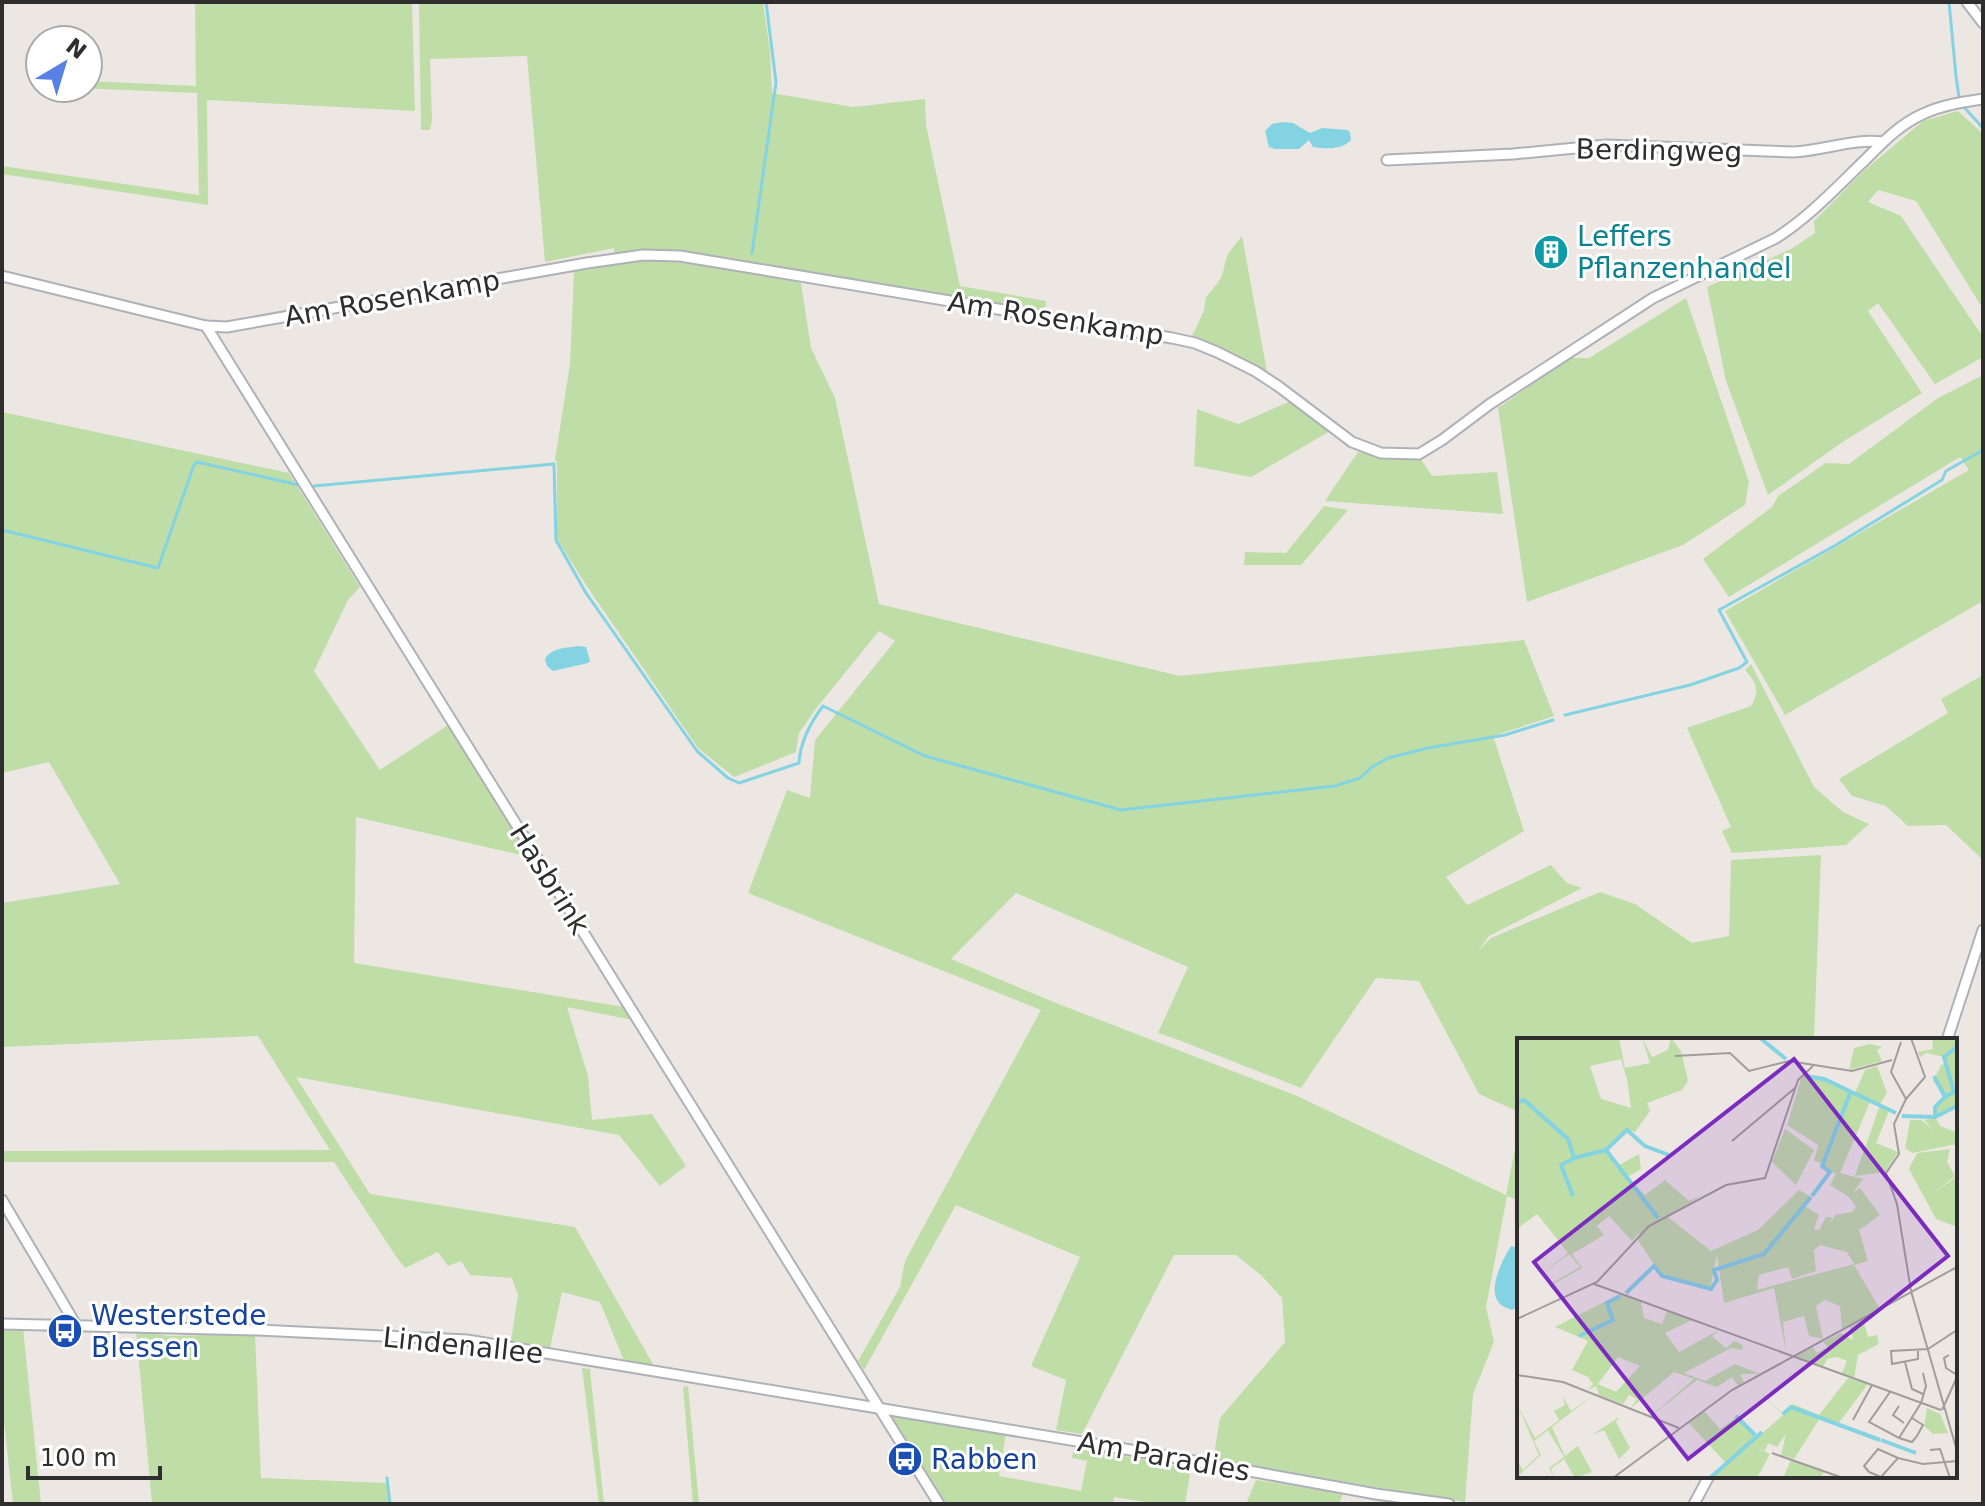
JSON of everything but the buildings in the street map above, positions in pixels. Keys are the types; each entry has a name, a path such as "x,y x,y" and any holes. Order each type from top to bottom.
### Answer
{"street":[{"path":"1967,2 1983,23"},
{"name":"Am Rosenkamp","path":"2,276 206,326 227,327 587,263 643,255 680,256 1195,343 1255,371 1352,442 1381,453 1419,454 1642,304 1791,228 1904,125 1923,114 1983,99"},
{"name":"Berdingweg","path":"1387,160 1513,154 1607,145 1809,152 1870,141 1883,142"},
{"name":"Hasbrink","path":"206,326 880,1409"},
{"path":"220,349 222,334 227,327"},
{"path":"1948,1038 1983,930"},
{"path":"2,1200 76,1325"},
{"name":"Lindenallee","path":"2,1324 258,1330 467,1340 880,1409"},
{"path":"880,1409 939,1504"},
{"name":"Am Paradies","path":"880,1409 1449,1504"},
{"path":"1694,1504 1708,1478"}],"green space":[{"path":"195,2 412,2 415,111 207,100 208,205 2,174 2,166 199,195 197,93 104,89 104,82 196,86"},
{"path":"419,2 763,2 772,93 853,107 925,99 926,125 960,286 1046,301 1045,312 738,263 734,267 801,283 811,348 835,398 879,604 1180,676 1524,640 1554,716 1493,736 1524,831 1446,877 1467,905 1551,865 1567,883 1582,888 1489,936 1478,951 1491,938 1600,892 1635,904 1692,943 1729,936 1731,860 1821,855 1814,1038 1517,1038 1517,1111 1479,1094 1419,981 1376,978 1301,1088 1158,1033 1188,967 1016,893 951,959 1295,1095 1506,1195 1517,1138 1517,1200 1507,1196 1486,1307 1494,1342 1473,1394 1465,1502 1213,1460 1220,1418 1285,1342 1282,1298 1261,1275 1236,1255 1174,1255 1082,1434 1056,1430 1066,1380 1031,1366 1080,1257 956,1205 864,1370 858,1361 900,1287 905,1261 1041,1010 748,893 787,790 810,798 815,740 895,641 879,631 799,733 796,752 734,777 698,748 557,539 555,460 570,364 574,271 615,262 614,248 545,262 527,56 430,59 432,120 430,130 421,130"},
{"path":"1958,111 1983,134 1983,309 1916,201 1878,190 1868,202 1901,216 1983,337 1983,357 1935,384 1878,303 1868,311 1922,393 1841,443 1768,495 1726,381 1707,287 1791,249 1815,233 1814,221 1866,169 1923,121"},
{"path":"1242,236 1267,372 1192,336 1204,311 1206,297 1222,276 1227,255"},
{"path":"1686,298 1749,482 1745,505 1683,545 1527,602 1498,408 1570,358 1589,358"},
{"path":"1983,375 1983,601 1785,715 1725,611 1969,470 1960,457 1729,597 1703,559 1772,507 1778,496 1826,463 1849,464 1938,398"},
{"path":"1291,401 1330,431 1251,477 1194,466 1197,409 1238,424"},
{"path":"2,412 289,473 360,587 348,600 314,671 380,770 448,725 534,858 356,817 354,963 624,1007 633,1020 567,1007 588,1076 592,1120 652,1114 686,1166 660,1186 619,1135 296,1077 370,1194 575,1227 654,1366 625,1363 600,1302 562,1292 550,1348 511,1341 518,1295 512,1278 470,1275 461,1261 448,1266 438,1252 405,1268 334,1162 2,1162 2,1151 330,1150 258,1036 2,1047 2,903 120,884 49,762 2,773"},
{"path":"1358,452 1388,458 1420,458 1432,476 1497,472 1503,514 1325,501"},
{"path":"1324,506 1348,510 1301,565 1244,565 1245,552 1286,553"},
{"path":"1751,664 1814,787 1843,812 1869,824 1846,845 1732,853 1722,831 1731,827 1687,728 1751,706 1756,687 1745,670"},
{"path":"1983,675 1983,860 1946,825 1908,826 1886,806 1852,796 1839,779 1948,713 1941,699"},
{"path":"2,1327 23,1328 41,1504 13,1504 2,1403"},
{"path":"136,1330 168,1336 255,1334 261,1478 388,1483 389,1504 152,1504"},
{"path":"582,1368 590,1369 604,1504 599,1504"},
{"path":"688,1386 699,1504 693,1504 683,1387"},
{"path":"888,1414 1006,1433 999,1476 1081,1491 1087,1461 1072,1458 1074,1446 1191,1469 1185,1504 1158,1504 1114,1497 1113,1504 944,1504"},
{"path":"1256,1480 1343,1494 1339,1504 1246,1504"}],"water":[{"path":"1293,123 1310,133 1322,128 1348,130 1351,140 1333,148 1313,147 1309,140 1299,149 1269,147 1265,131 1272,124"},
{"path":"586,647 588,663 553,671 547,666 545,659 552,652"},
{"path":"1511,1246 1517,1248 1517,1307 1512,1310 1496,1298 1495,1283"}],"waterway":[{"path":"752,253 776,82 766,2"},
{"path":"1949,2 1959,97"},
{"path":"1963,106 1983,128"},
{"path":"1565,715 1690,685 1739,668 1747,662 1719,610 1836,545 1942,480 1946,471 1983,450"},
{"path":"2,530 158,568 197,462 299,485"},
{"path":"314,486 554,464 556,540 586,593 697,751 728,778 739,783 799,763 801,747 823,706 925,756 1121,810 1335,786 1360,778 1388,758 1505,735 1553,720"},
{"path":"387,1478 390,1504"}],"place":[{"name":"Leffers Pflanzenhandel","path":"1551,252"},
{"name":"Westerstede Blessen","path":"65,1331"},
{"name":"Rabben","path":"905,1459"}]}
